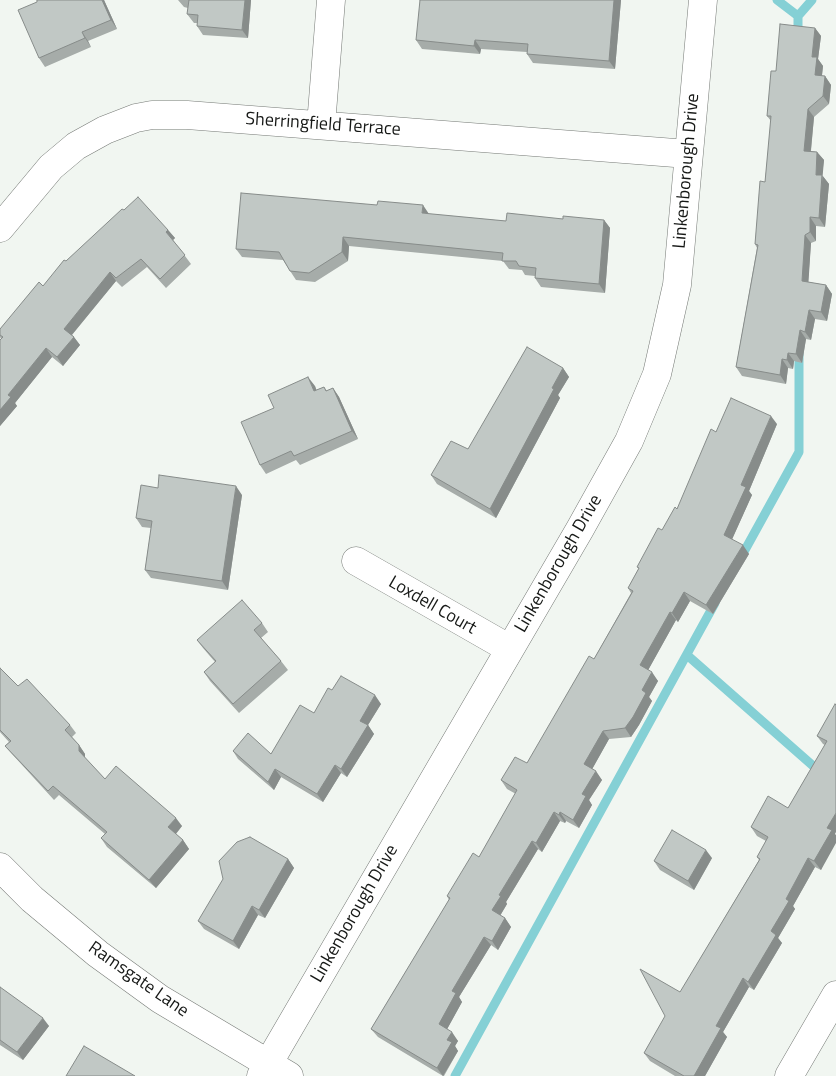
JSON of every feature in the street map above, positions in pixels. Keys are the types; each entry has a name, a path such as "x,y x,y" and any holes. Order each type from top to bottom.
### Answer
{"street":[{"path":"321,125 331,0"},
{"name":"Linkenborough Drive","path":"273,1072 628,441 656,374 677,285 703,0"},
{"name":"Sherringfield Terrace","path":"0,228 51,167 76,146 105,130 136,118 152,115 187,115 688,154"},
{"name":"Loxdell Court","path":"356,561 510,649"},
{"name":"Ramsgate Lane","path":"0,867 32,899 98,954 160,999 273,1072"},
{"path":"788,1076 836,995"}],"building":[{"path":"37,0 102,0 111,20 82,32 85,38 39,58 18,10 37,2"},
{"path":"189,0 245,0 242,30 197,26 198,15 187,14"},
{"path":"420,0 614,0 609,61 527,54 528,44 475,40 474,46 416,40"},
{"path":"780,24 815,28 812,57 817,57 815,75 825,76 823,96 808,109 804,151 817,152 816,175 822,175 819,218 810,217 810,232 805,235 802,281 826,285 821,312 809,310 805,332 800,330 796,354 788,353 787,360 782,359 780,375 736,367 758,245 755,244 760,181 765,182 771,116 767,116 771,71 776,71"},
{"path":"241,193 377,205 378,201 423,205 422,213 506,221 507,213 563,219 563,216 604,220 599,284 535,278 536,268 519,266 516,261 502,261 503,253 343,237 342,252 309,273 290,271 279,252 236,249"},
{"path":"138,197 168,230 166,232 185,255 160,279 141,259 116,278 110,272 64,329 74,337 57,357 46,348 8,395 11,397 0,410 0,340 3,337 0,335 0,329 39,282 43,286 64,260 66,261 122,209 124,210"},
{"path":"527,347 563,368 552,388 554,389 490,509 431,475 451,441 468,449"},
{"path":"308,377 314,391 324,387 326,391 333,388 352,431 294,456 291,451 260,465 241,422 274,408 268,395"},
{"path":"731,398 771,416 741,485 746,487 724,535 743,545 706,605 684,592 672,613 670,612 640,665 652,672 642,690 646,693 633,717 625,728 603,731 584,764 596,771 582,794 586,796 573,820 560,812 559,815 554,812 536,843 532,841 499,895 501,896 492,910 505,918 492,941 484,937 452,991 456,993 439,1024 452,1032 447,1040 452,1042 437,1068 371,1029 450,898 447,896 473,853 479,857 517,790 501,780 515,757 527,763 589,656 594,659 633,591 628,588 639,568 637,567 658,528 662,530 675,507 677,509 711,429 716,432"},
{"path":"159,475 236,486 222,581 145,570 152,521 136,518 141,485 158,488"},
{"path":"242,600 262,623 254,630 281,661 233,704 204,672 216,661 197,640"},
{"path":"0,668 18,686 27,679 70,725 65,730 79,745 79,751 105,779 116,766 176,818 168,827 183,840 149,880 101,838 107,832 53,786 48,791 5,746 11,741 0,730"},
{"path":"341,676 375,695 360,721 368,725 341,769 335,765 317,794 275,769 268,782 233,751 248,733 271,754 300,705 314,713 328,688 332,690"},
{"path":"835,704 836,813 827,828 832,830 814,861 808,858 786,899 789,901 771,931 776,935 748,982 743,978 716,1026 721,1028 694,1076 684,1076 644,1053 665,1016 640,969 680,992 760,859 757,857 768,837 751,827 768,796 788,808 827,741 817,736"},
{"path":"672,830 706,850 688,881 654,861"},
{"path":"250,837 288,859 259,910 252,906 233,941 198,921 223,879 219,861 237,842"},
{"path":"0,987 43,1018 17,1052 0,1040"},
{"path":"84,1046 135,1076 66,1076"}],"waterway":[{"path":"777,0 798,16"},
{"path":"798,37 798,16 812,0"},
{"path":"740,559 799,452 799,352"},
{"path":"455,1076 715,603"},
{"path":"687,655 836,786"}]}
